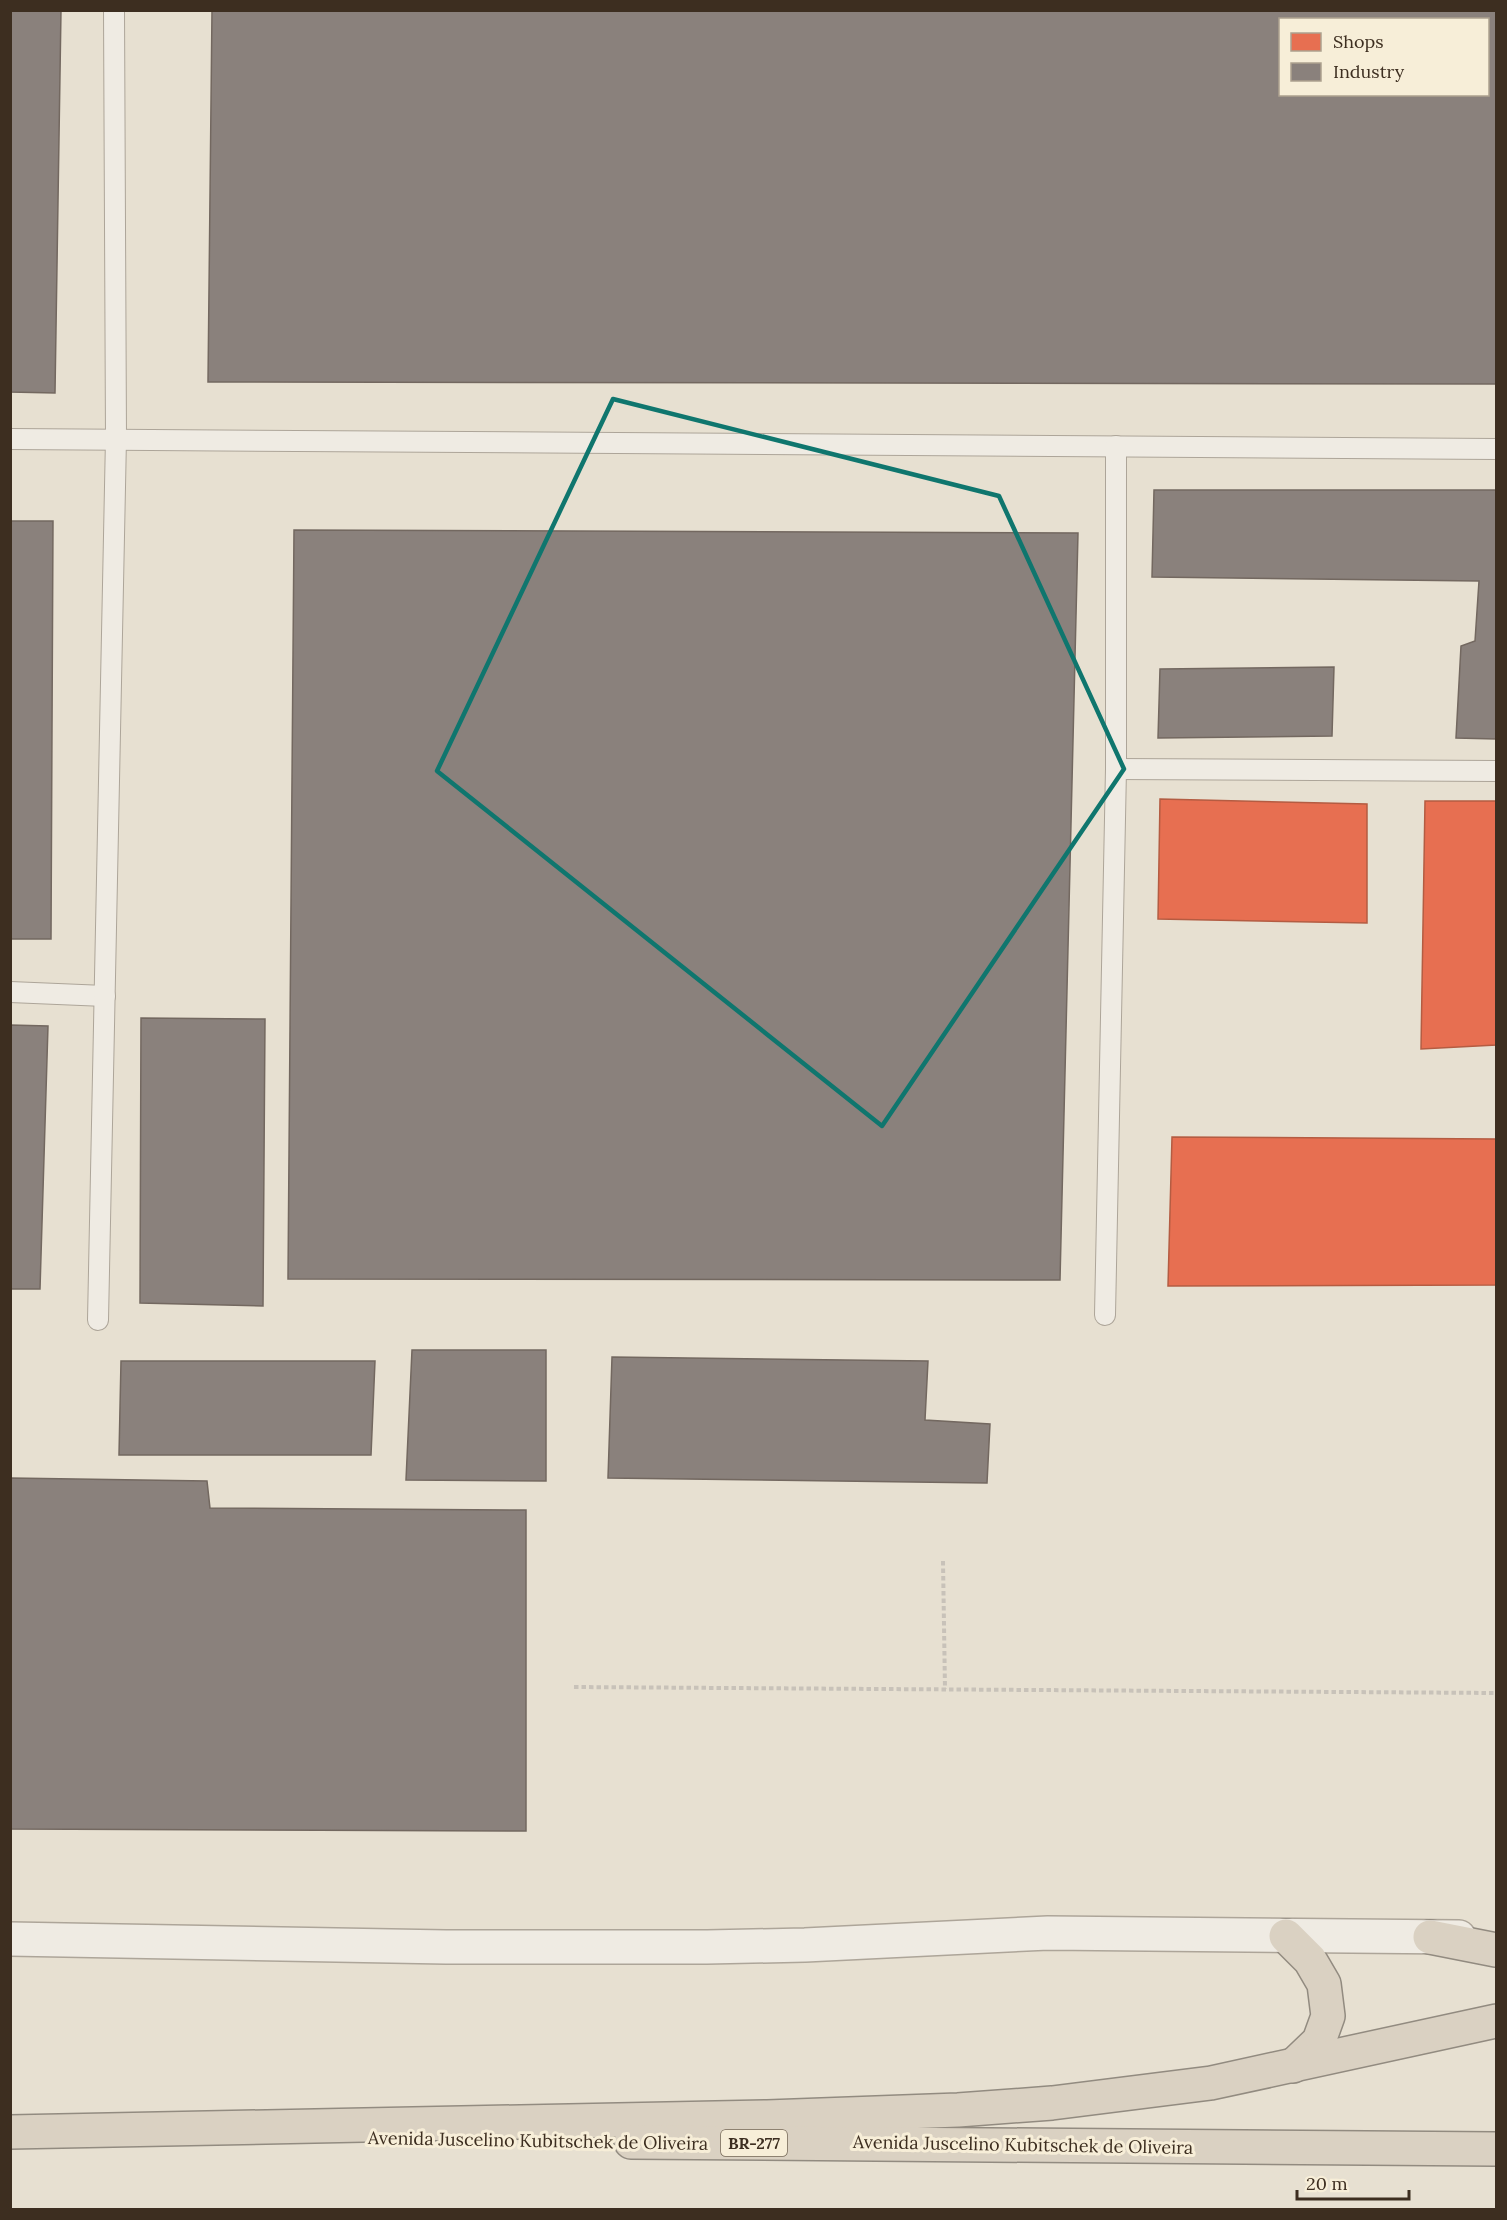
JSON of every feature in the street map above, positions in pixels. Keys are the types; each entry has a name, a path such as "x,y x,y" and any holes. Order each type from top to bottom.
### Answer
{"highway":[{"path":"1286,1936 1310,1960 1324,1984 1328,2016 1319,2042 1293,2066"},
{"path":"1430,1937 1497,1950"},
{"path":"10,2134 755,2117 958,2110 1136,2094 1211,2083 1497,2021"},
{"name":"Avenida Juscelino Kubitschek de Oliveira","path":"10,2134 1497,2149"}],"street":[{"path":"10,1939 446,1947 707,1947 805,1945 1048,1933 1497,1938"}],"lane":[{"path":"98,1320 116,438 114,10"},
{"path":"10,439 1497,449"},
{"path":"1105,1315 1116,769 1116,446"},
{"path":"1116,769 1497,771"},
{"path":"10,992 105,996"}],"path":[{"path":"944,1561 945,1689"},
{"path":"574,1687 1497,1693"}],"highlighted area":[{"path":"613,399 999,496 1124,769 882,1126 437,771"}],"building: Shops":[{"path":"1160,799 1367,804 1367,923 1158,919"},
{"path":"1425,801 1496,801 1496,1045 1421,1049"},
{"path":"1172,1137 1496,1139 1496,1285 1168,1286"}],"building: Industry":[{"path":"10,10 61,10 55,393 10,392"},
{"path":"212,10 1496,10 1496,384 208,382"},
{"path":"1154,490 1496,490 1496,739 1456,738 1461,646 1475,641 1479,581 1152,577"},
{"path":"10,521 53,521 51,939 10,939"},
{"path":"294,530 1078,533 1060,1280 288,1279"},
{"path":"1334,667 1332,736 1158,738 1160,669"},
{"path":"141,1018 265,1019 263,1306 140,1303"},
{"path":"10,1025 48,1026 40,1289 10,1289"},
{"path":"412,1350 546,1350 546,1481 406,1480"},
{"path":"612,1357 928,1361 925,1420 990,1424 987,1483 608,1478"},
{"path":"121,1361 375,1361 371,1455 119,1455"},
{"path":"10,1478 207,1481 210,1508 526,1510 526,1831 10,1829"}]}
